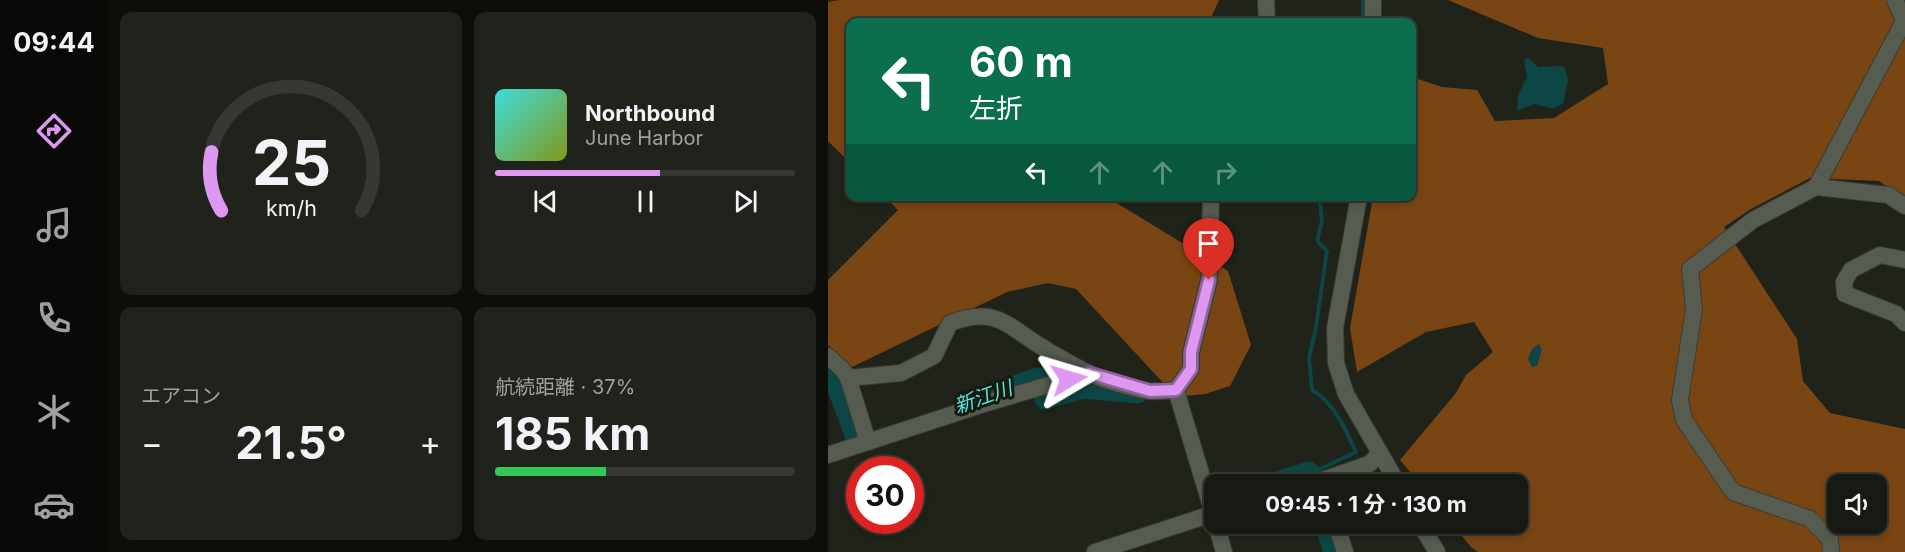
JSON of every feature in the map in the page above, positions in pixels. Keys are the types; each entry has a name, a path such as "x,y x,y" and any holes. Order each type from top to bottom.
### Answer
{"street":[{"path":"1266,0 1268,18"},
{"path":"1373,0 1373,18"},
{"path":"1816,187 1904,21 1895,0"},
{"path":"1831,552 1830,539 1810,519 1733,492 1684,420 1680,400 1694,309 1690,269 1753,220 1816,187 1888,195 1905,206"},
{"path":"1176,390 1191,369 1191,352 1209,280 1211,201"},
{"path":"1358,201 1335,328 1336,363 1346,393 1392,474"},
{"path":"1905,260 1880,255 1851,270 1844,282 1845,294 1896,314 1905,323"},
{"path":"848,378 901,373 934,356 950,323 978,316 998,318 1089,373 1150,391 1176,390"},
{"path":"828,356 848,378 868,442"},
{"path":"828,455 1089,373"},
{"path":"1176,390 1204,481"},
{"path":"1342,474 1369,464 1380,454"},
{"path":"1095,552 1204,517"},
{"path":"1219,534 1224,552"},
{"path":"1339,534 1345,552"},
{"path":"1426,534 1437,552"}],"shaded area":[{"path":"840,0 1219,0 1211,18 846,18 846,159 828,141 828,2"},
{"path":"1448,0 1905,0 1905,200 1879,181 1810,178 1751,209 1724,227 1797,339 1803,381 1830,413 1905,429 1905,552 1478,552 1460,534 1528,534 1528,474 1412,474 1400,460 1456,393 1466,375 1493,352 1474,322 1426,332 1357,372 1350,328 1372,201 1416,201 1416,78 1442,87 1477,90 1495,121 1554,118 1608,84 1603,48 1538,38"},
{"path":"889,201 1114,201 1228,271 1251,345 1230,386 1205,394 1175,397 1076,289 1048,283 1007,292 852,367 828,345 828,280 898,210"}],"water":[{"path":"1529,58 1538,67 1564,66 1568,79 1564,102 1554,109 1535,104 1517,111 1518,95 1527,77 1524,60"},
{"path":"1539,344 1542,349 1537,366 1532,367 1528,359 1532,349"}],"waterway":[{"path":"1363,0 1363,18"},
{"path":"1309,472 1356,452 1333,409 1312,390 1309,359 1327,251 1318,242 1322,221 1320,201"},
{"name":"新江川","path":"828,371 832,373 857,440"},
{"name":"新江川","path":"985,396 1038,378 1045,399 1083,388 1138,393"},
{"name":"新江川","path":"1302,474 1309,472 1310,474"},
{"name":"新江川","path":"1328,534 1334,552"}],"route":[{"path":"1069,379 1089,373 1150,391 1176,390 1191,369 1191,352 1209,280"}]}
